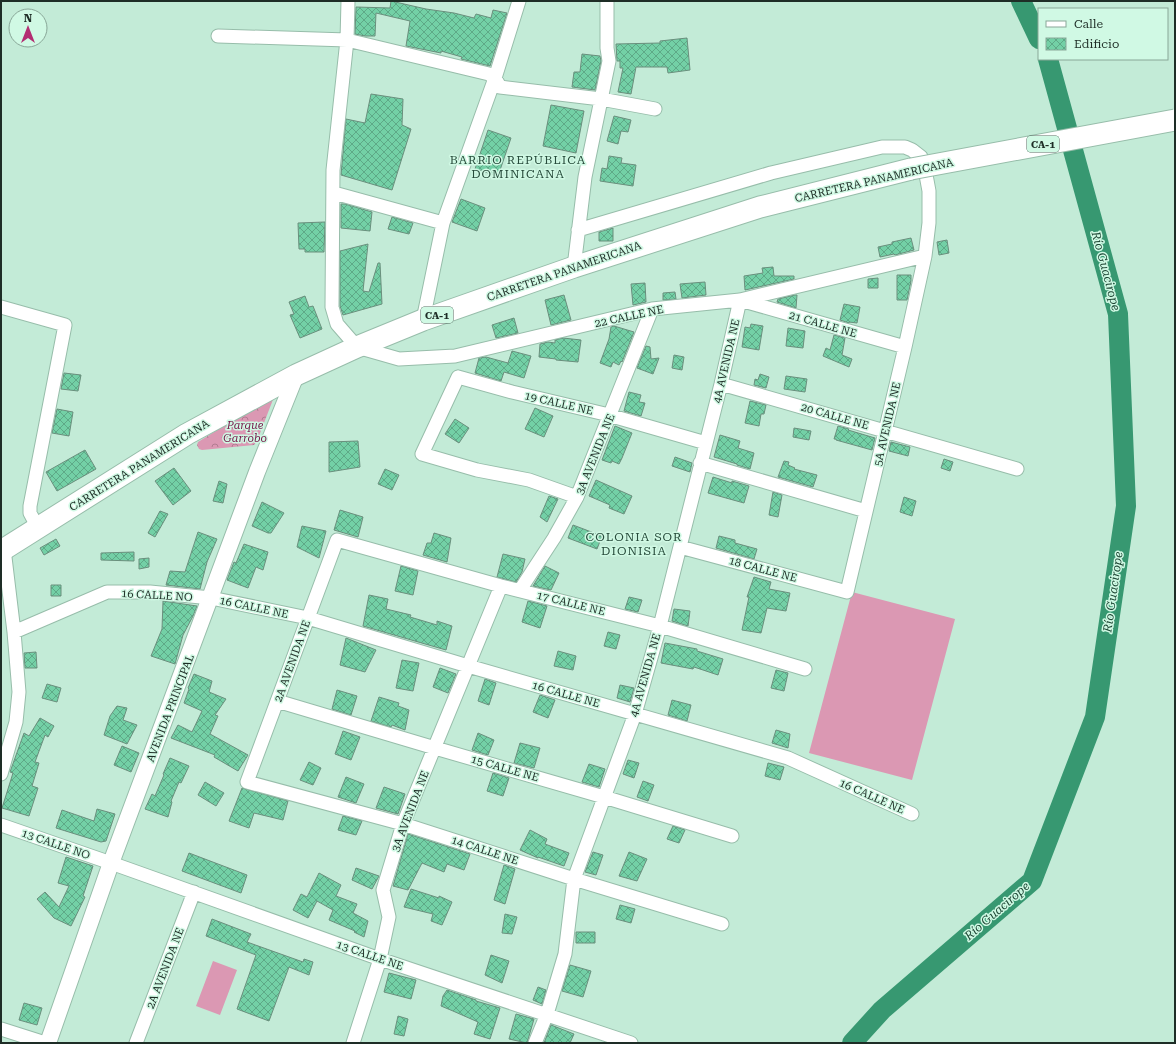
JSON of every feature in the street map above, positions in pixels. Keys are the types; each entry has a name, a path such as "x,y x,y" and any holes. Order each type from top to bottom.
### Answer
{"highway":[{"name":"CARRETERA PANAMERICANA","path":"2,550 187,434 296,375 357,346 423,320 574,267 760,207 912,169 1175,120"}],"street":[{"path":"348,1 347,40 334,170 332,307 337,324 357,346"},
{"path":"423,320 443,223 495,78 519,1"},
{"path":"574,267 585,176 609,60 607,48 607,1"},
{"path":"218,36 347,40 489,74 495,78 500,87 601,99 655,109"},
{"name":"5A AVENIDA NE","path":"578,230 771,173 882,148 905,147 917,153 921,157 924,164 929,195 929,223 925,256 886,430 847,592"},
{"path":"334,193 443,223"},
{"name":"22 CALLE NE","path":"357,346 400,359 455,356 652,309 740,300 925,256"},
{"name":"21 CALLE NE","path":"740,300 905,348"},
{"name":"4A AVENIDA NE","path":"535,1043 547,1014 565,954 574,879 635,714 660,626 721,384 740,300"},
{"path":"1,307 65,325 30,506 30,513 38,528"},
{"name":"3A AVENIDA NE","path":"520,590 554,538 577,497 611,416 652,309"},
{"path":"455,356 458,377 422,454 476,470 529,480 577,497"},
{"name":"AVENIDA PRINCIPAL","path":"47,1043 111,862 257,472 296,375"},
{"name":"19 CALLE NE","path":"458,377 611,416 706,443"},
{"name":"20 CALLE NE","path":"721,384 886,430 1017,469"},
{"path":"700,463 866,511"},
{"name":"17 CALLE NE","path":"337,540 502,586 660,626 805,669"},
{"name":"2A AVENIDA NE","path":"247,782 337,540"},
{"name":"18 CALLE NE","path":"680,546 847,592"},
{"path":"1,774 16,722 19,692 14,632 2,550"},
{"name":"3A AVENIDA NE","path":"353,1043 380,959 389,917 383,890 403,824 502,586"},
{"name":"16 CALLE NO","path":"14,632 107,592 150,592 211,598"},
{"name":"16 CALLE NE","path":"211,598 308,618 468,666 788,758 912,814"},
{"name":"15 CALLE NE","path":"277,701 732,836"},
{"name":"14 CALLE NE","path":"247,782 403,824 574,879 722,924"},
{"name":"13 CALLE NO","path":"1,825 111,862"},
{"name":"13 CALLE NE","path":"111,862 380,959 631,1043"},
{"name":"2A AVENIDA NE","path":"136,1043 194,892"},
{"path":"1,1029 47,1043"}],"green space":[{"name":"Parque Garrobo","path":"272,396 274,397 257,441 254,445 202,450 199,449 197,445 198,442"},
{"path":"852,592 955,619 912,780 809,753"},
{"path":"213,961 237,970 220,1015 196,1006"}],"building":[{"path":"391,1 474,18 476,14 491,18 493,10 507,13 490,66 461,59 462,57 441,51 441,53 406,46 410,21 376,13 375,36 355,34 356,7 390,8"},
{"path":"687,38 690,70 668,73 667,67 636,67 631,94 618,92 623,68 620,68 620,61 617,61 616,44 660,43 660,41"},
{"path":"582,54 600,56 601,61 595,90 572,87 574,72 580,72"},
{"path":"371,94 403,99 402,125 411,129 392,190 341,175 346,119 365,123"},
{"path":"551,105 584,111 576,153 543,146"},
{"path":"614,116 631,120 628,132 621,131 618,144 607,141"},
{"path":"488,130 511,138 498,176 475,169"},
{"path":"609,156 622,158 621,163 636,165 633,186 600,181 602,168 607,169"},
{"path":"461,199 485,208 477,231 452,222"},
{"path":"341,204 372,212 370,231 341,228"},
{"path":"392,217 413,223 409,234 388,229"},
{"path":"325,222 324,252 305,252 305,249 299,249 298,223"},
{"path":"613,228 613,241 599,241 599,232"},
{"path":"911,238 914,250 880,257 878,247"},
{"path":"947,240 949,253 939,255 937,242"},
{"path":"368,244 363,291 369,292 378,263 380,263 382,304 343,315 340,306 340,251"},
{"path":"773,267 774,276 794,276 794,279 745,290 744,276 763,273 762,268"},
{"path":"897,275 911,275 907,300 897,300"},
{"path":"878,278 878,288 868,288 868,279"},
{"path":"705,282 706,295 682,298 680,284"},
{"path":"645,283 646,302 633,305 631,284"},
{"path":"675,292 676,299 663,300 663,293"},
{"path":"564,295 571,320 551,325 545,300"},
{"path":"797,295 796,308 777,302 778,299"},
{"path":"305,296 309,307 313,306 322,329 300,338 290,315 294,314 289,302"},
{"path":"844,304 860,307 857,323 849,323 840,320"},
{"path":"514,318 518,333 496,338 492,325"},
{"path":"751,324 763,326 759,350 742,347 745,327 750,328"},
{"path":"614,326 634,332 622,362 621,361 619,365 613,362 611,367 600,363 609,339 611,327"},
{"path":"788,328 805,331 803,348 786,346"},
{"path":"834,335 845,338 842,355 852,359 849,367 823,356 826,348 830,350"},
{"path":"563,338 581,340 578,362 539,357 540,344 548,342 555,343 555,340"},
{"path":"646,346 650,347 651,359 659,358 653,374 637,368"},
{"path":"512,351 531,356 524,378 504,372 501,381 475,373 479,358 486,357 508,363"},
{"path":"674,355 684,357 682,370 672,368"},
{"path":"64,373 81,375 78,391 61,389"},
{"path":"760,374 769,377 766,388 754,385 755,379 758,380"},
{"path":"786,376 807,379 805,392 784,389"},
{"path":"629,392 641,395 639,402 645,403 641,416 624,411"},
{"path":"750,401 766,405 764,414 761,414 759,426 745,423"},
{"path":"535,408 553,416 544,437 525,429"},
{"path":"57,409 73,412 69,436 52,433"},
{"path":"455,419 469,428 459,443 445,434"},
{"path":"615,426 632,433 619,464 612,461 611,463 602,460"},
{"path":"838,426 875,438 872,450 834,439"},
{"path":"794,428 811,431 809,440 793,437"},
{"path":"720,435 740,441 738,448 754,453 750,469 714,457"},
{"path":"358,441 360,467 329,472 329,442"},
{"path":"891,442 910,447 908,456 889,451"},
{"path":"85,450 96,469 57,491 46,472"},
{"path":"675,457 692,463 690,472 672,466"},
{"path":"944,459 953,462 950,471 941,468"},
{"path":"784,461 789,462 788,465 795,468 794,469 817,475 813,487 778,477"},
{"path":"174,468 191,491 173,505 155,481"},
{"path":"385,469 399,475 392,490 378,484"},
{"path":"713,477 732,483 732,481 749,486 744,503 708,493"},
{"path":"596,480 632,496 624,514 609,508 610,505 589,496"},
{"path":"219,481 227,484 223,503 213,501"},
{"path":"773,492 782,495 778,517 769,515"},
{"path":"549,496 558,499 547,522 540,517"},
{"path":"904,497 916,501 912,516 900,512"},
{"path":"262,502 284,513 271,533 252,526"},
{"path":"340,510 363,517 358,537 334,530"},
{"path":"160,511 168,514 155,537 148,533"},
{"path":"573,525 602,536 597,549 568,538"},
{"path":"302,526 326,531 319,558 297,547"},
{"path":"198,532 217,539 207,562 200,589 166,585 170,571 185,572"},
{"path":"434,533 451,538 447,562 423,555 427,543 431,543"},
{"path":"719,536 735,540 735,543 757,549 754,559 716,548"},
{"path":"56,539 60,546 44,555 40,548"},
{"path":"244,544 268,552 263,570 256,567 248,588 227,580 234,562 236,563"},
{"path":"134,552 134,561 101,560 101,553"},
{"path":"503,554 525,559 522,572 516,582 497,577"},
{"path":"149,558 149,567 139,569 139,559"},
{"path":"401,566 418,571 413,595 395,591"},
{"path":"545,566 559,573 551,590 533,586"},
{"path":"754,577 771,582 769,589 790,593 786,611 767,608 761,633 742,630 749,597 747,597"},
{"path":"51,585 61,585 61,596 51,596"},
{"path":"369,595 388,599 386,609 411,615 410,617 437,625 437,621 452,626 446,650 363,626"},
{"path":"629,597 642,600 638,612 625,609"},
{"path":"163,601 197,606 183,635 175,664 151,656 162,629"},
{"path":"528,601 547,606 540,628 522,622"},
{"path":"674,609 690,611 688,626 672,621"},
{"path":"608,632 620,635 616,649 604,646"},
{"path":"346,638 376,650 365,672 340,665"},
{"path":"665,643 697,649 697,651 723,659 718,675 694,667 693,669 661,663"},
{"path":"558,651 576,656 573,670 554,666"},
{"path":"36,652 37,668 25,668 24,653"},
{"path":"402,660 419,663 413,691 396,688"},
{"path":"440,668 456,674 448,693 433,687"},
{"path":"776,670 788,673 784,691 771,688"},
{"path":"194,674 212,681 209,692 226,699 215,715 218,716 210,734 248,755 238,771 214,757 215,755 171,738 178,725 192,732 202,711 184,703"},
{"path":"485,679 496,683 489,705 478,701"},
{"path":"47,684 61,688 57,702 42,698"},
{"path":"620,685 634,688 630,702 617,698"},
{"path":"337,690 357,696 351,715 332,709"},
{"path":"540,695 555,700 548,718 533,712"},
{"path":"379,697 399,703 398,706 409,710 405,730 392,725 391,727 371,721"},
{"path":"672,700 691,705 687,721 668,715"},
{"path":"117,706 127,708 123,720 137,725 127,744 104,735 110,716"},
{"path":"40,718 54,726 48,737 45,735 35,762 39,763 32,786 38,788 29,816 2,808 13,773 10,772 24,733 29,736"},
{"path":"776,730 790,734 788,748 772,743"},
{"path":"343,731 360,737 351,760 335,754"},
{"path":"478,733 494,740 488,755 472,750"},
{"path":"520,743 540,748 534,768 514,763"},
{"path":"122,746 139,753 131,772 114,765"},
{"path":"170,758 189,766 181,783 179,782 171,801 168,817 145,809 152,794 155,796"},
{"path":"628,760 639,763 634,778 623,774"},
{"path":"309,762 321,768 313,785 300,780"},
{"path":"768,763 784,767 780,780 765,776"},
{"path":"589,764 605,769 599,787 582,782"},
{"path":"493,773 509,778 503,796 487,791"},
{"path":"346,777 364,784 356,803 338,797"},
{"path":"643,781 654,785 648,801 637,797"},
{"path":"205,782 224,793 216,806 198,795"},
{"path":"384,787 405,794 398,814 376,808"},
{"path":"242,788 288,801 283,820 254,813 249,828 229,821"},
{"path":"97,809 115,814 106,841 101,842 56,828 62,810 94,821"},
{"path":"343,816 362,821 356,835 338,830"},
{"path":"673,826 685,830 679,843 667,839"},
{"path":"530,830 547,839 545,844 569,853 564,866 538,858 520,850"},
{"path":"408,834 470,854 464,870 447,864 444,872 422,863 408,890 393,886"},
{"path":"593,852 603,855 596,875 585,872"},
{"path":"629,852 647,859 637,881 619,876"},
{"path":"189,853 247,875 241,893 182,871"},
{"path":"66,857 93,866 83,896 85,897 71,926 54,918 37,899 45,892 59,907 69,886 58,883"},
{"path":"504,865 515,869 505,904 494,900"},
{"path":"356,868 379,876 372,889 352,880"},
{"path":"319,873 341,885 336,896 357,904 353,913 368,921 364,937 354,932 355,931 329,920 333,910 317,901 308,918 293,910 301,894 307,897"},
{"path":"411,889 439,898 439,896 452,902 442,925 431,921 433,914 404,907"},
{"path":"620,905 635,909 631,923 616,919"},
{"path":"505,914 517,917 512,934 502,933"},
{"path":"212,919 251,934 247,942 303,962 304,959 313,962 309,975 289,967 269,1021 237,1009 256,955 206,936"},
{"path":"576,932 595,932 595,943 576,943"},
{"path":"491,955 509,961 502,983 485,975"},
{"path":"570,965 591,971 583,997 562,991"},
{"path":"389,973 416,980 411,999 384,992"},
{"path":"538,987 546,990 542,1004 533,1000"},
{"path":"447,990 500,1008 490,1039 474,1034 478,1022 441,1006 443,996"},
{"path":"24,1003 42,1008 37,1025 19,1020"},
{"path":"516,1014 534,1019 527,1043 509,1039"},
{"path":"398,1016 408,1019 404,1036 394,1034"},
{"path":"551,1025 574,1034 570,1043 544,1043"}],"waterway":[{"name":"Río Guacirope","path":"1021,1 1038,37"},
{"name":"Río Guacirope","path":"852,1043 882,1010 1032,881 1095,717 1126,506 1118,314 1048,60"}],"district":[{"name":"BARRIO REPÚBLICA DOMINICANA","path":"518,167"},
{"name":"COLONIA SOR DIONISIA","path":"634,544"}]}
